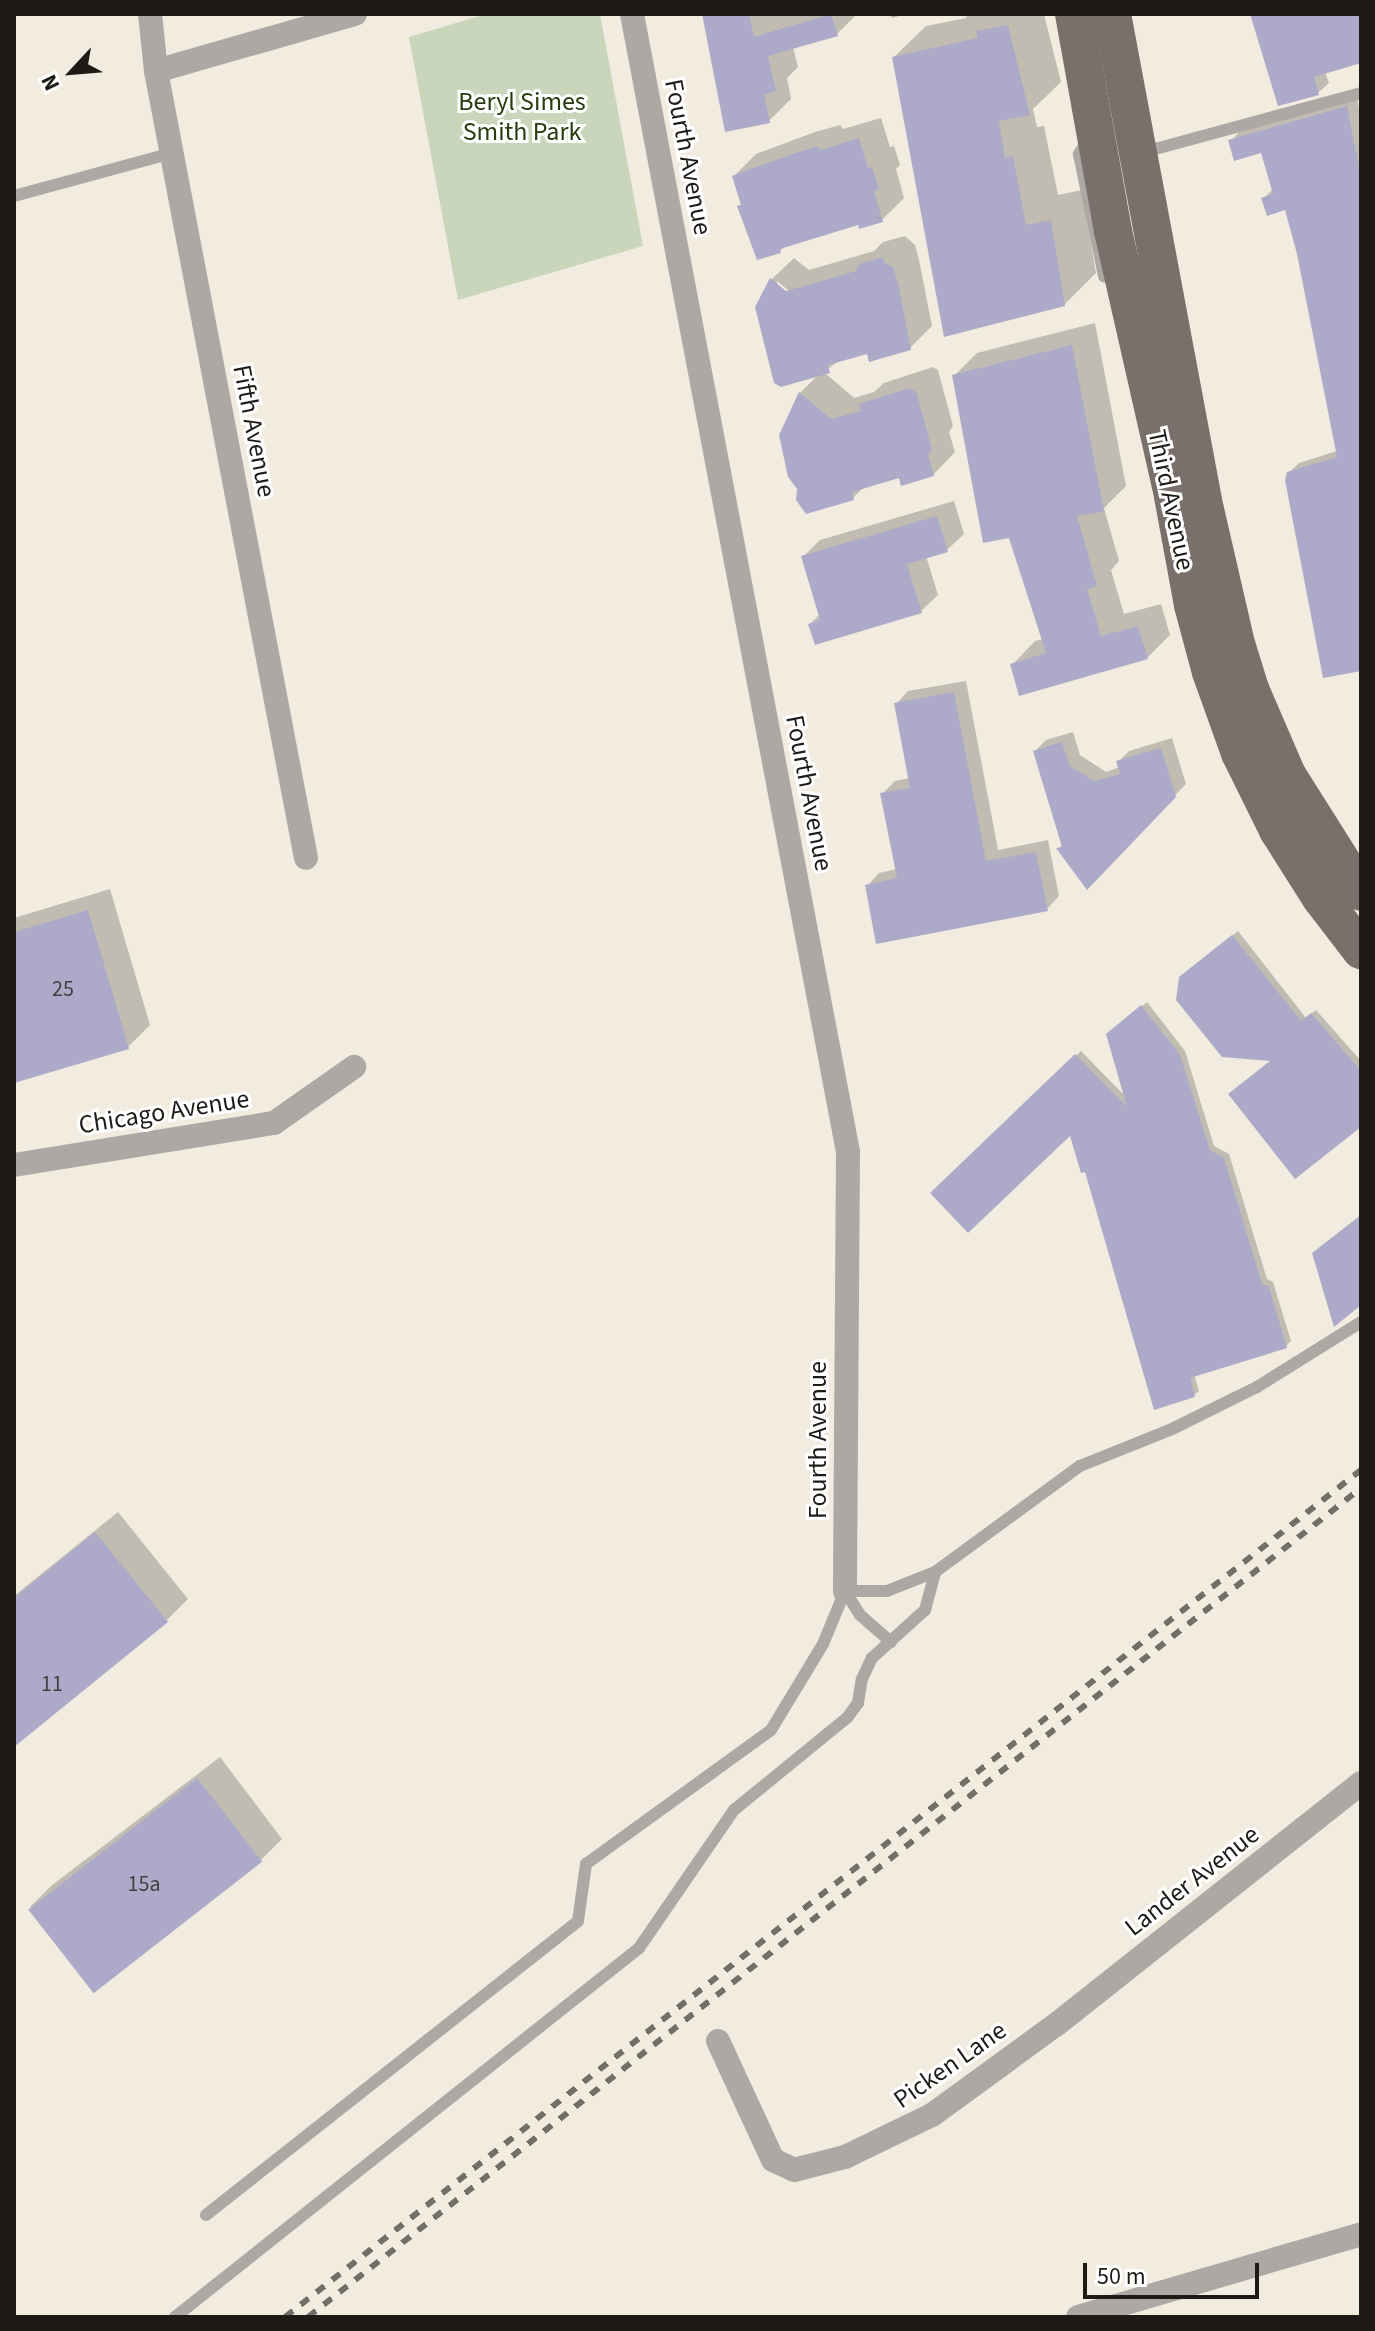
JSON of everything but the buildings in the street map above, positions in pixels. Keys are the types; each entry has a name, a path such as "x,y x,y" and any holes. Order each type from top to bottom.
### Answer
{"main road":[{"name":"Third Avenue","path":"1074,14 1133,325 1204,648 1240,753 1299,866 1361,950"},
{"name":"Third Avenue","path":"1112,14 1212,545 1236,644 1250,689 1287,775 1361,892"}],"street":[{"name":"Fifth Avenue","path":"150,14 156,71 306,858"},
{"path":"156,71 355,14"},
{"name":"Fourth Avenue","path":"632,14 848,1152 845,1591"},
{"name":"Chicago Avenue","path":"14,1165 274,1123 354,1067"},
{"name":"Lander Avenue","path":"1057,2024 1351,1798 1361,1783"},
{"name":"Picken Lane","path":"718,2041 768,2153 780,2166 794,2170 828,2163 916,2126 1057,2024"},
{"path":"1078,2317 1361,2234"}],"lane":[{"path":"1139,153 1361,93"},
{"path":"1095,132 1079,154 1108,295"},
{"path":"14,196 172,153"},
{"path":"1141,420 1173,496"},
{"path":"845,1591 887,1591 935,1572 1080,1466 1172,1429 1257,1387 1361,1322"},
{"path":"175,2317 639,1948 734,1810 847,1718 858,1703 862,1679 872,1658 925,1610 935,1572"},
{"path":"845,1591 860,1615 891,1642"},
{"path":"206,2215 578,1921 586,1864 771,1730 823,1644 845,1591"}],"green space":[{"name":"Beryl Simes Smith Park","path":"486,14 600,14 643,246 458,300 409,37"}],"railway":[{"path":"285,2317 1361,1470"},
{"path":"308,2317 1361,1488"}]}
